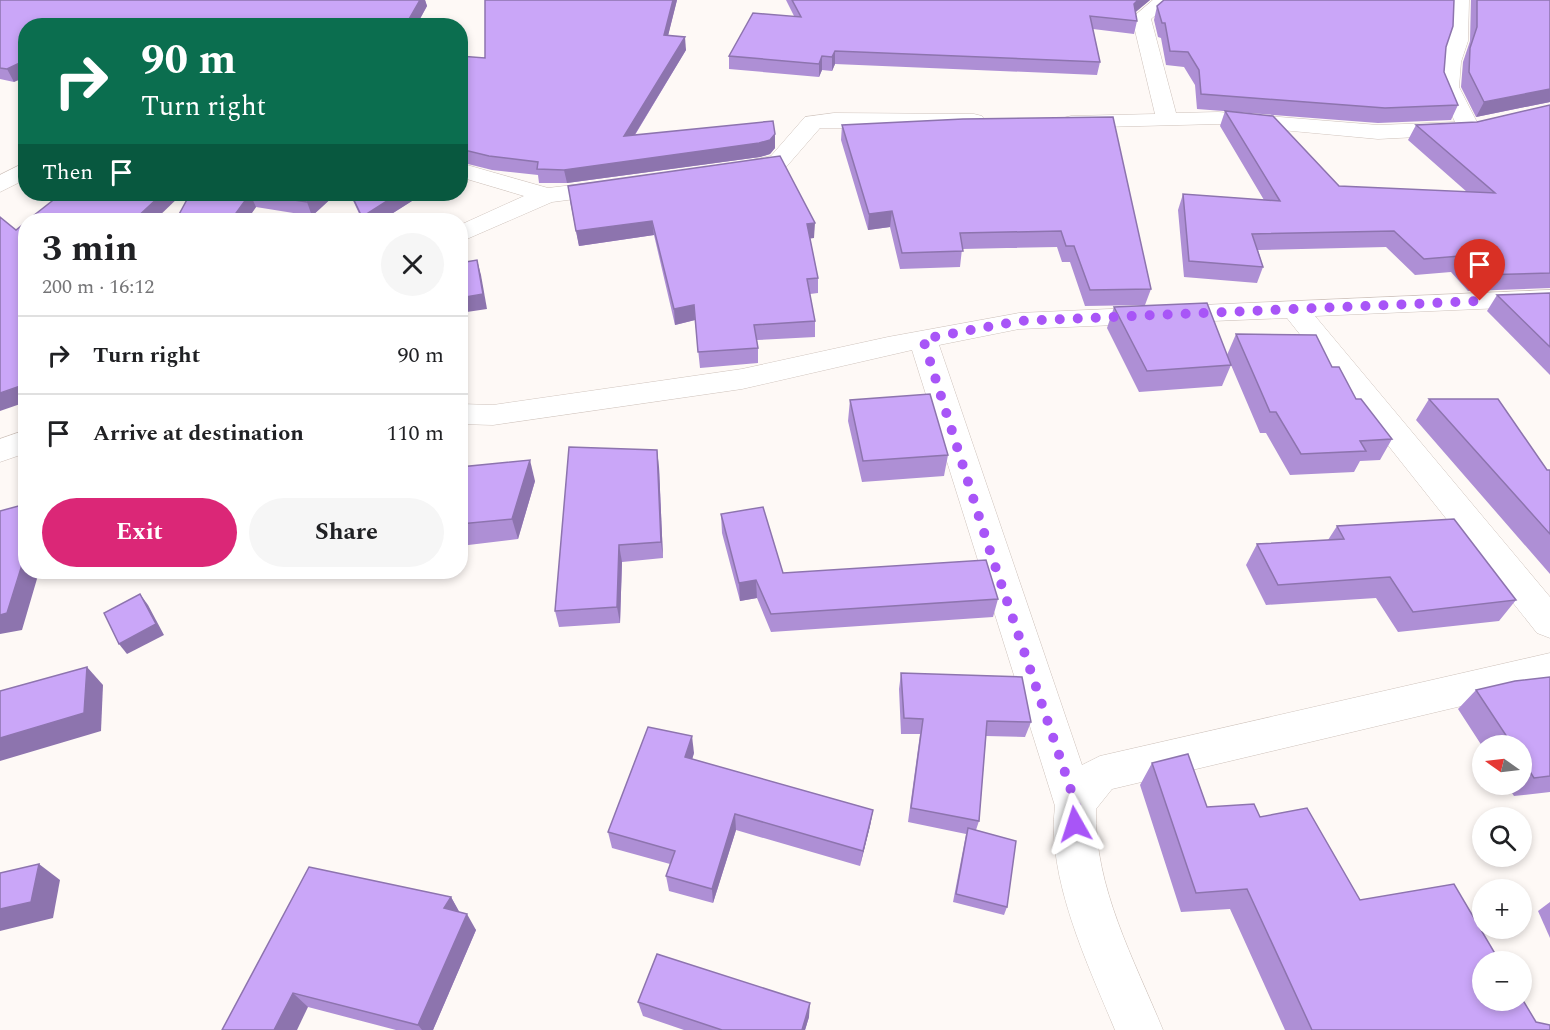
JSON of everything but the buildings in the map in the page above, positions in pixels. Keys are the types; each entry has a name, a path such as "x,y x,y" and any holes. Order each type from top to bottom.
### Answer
{"street":[{"path":"1164,0 1141,18 1167,120"},
{"path":"1460,0 1458,41 1451,63 1449,87 1468,128"},
{"path":"1047,122 1218,118 1378,132 1468,128 1492,122"},
{"path":"716,172 779,161 813,122 834,119 1001,122"},
{"path":"468,172 547,195"},
{"path":"0,185 18,174"},
{"path":"468,231 504,212 547,195 634,184"},
{"path":"468,414 493,416 742,379 923,339 1019,321 1550,298"},
{"path":"1294,309 1550,623"},
{"path":"923,339 987,542 1076,805 1075,843 1095,920 1139,1030"},
{"path":"0,451 18,444"},
{"path":"1076,805 1100,774 1550,669"}],"route":[{"path":"1075,824 1076,805 987,542 923,339 1019,321 1480,301"}]}
